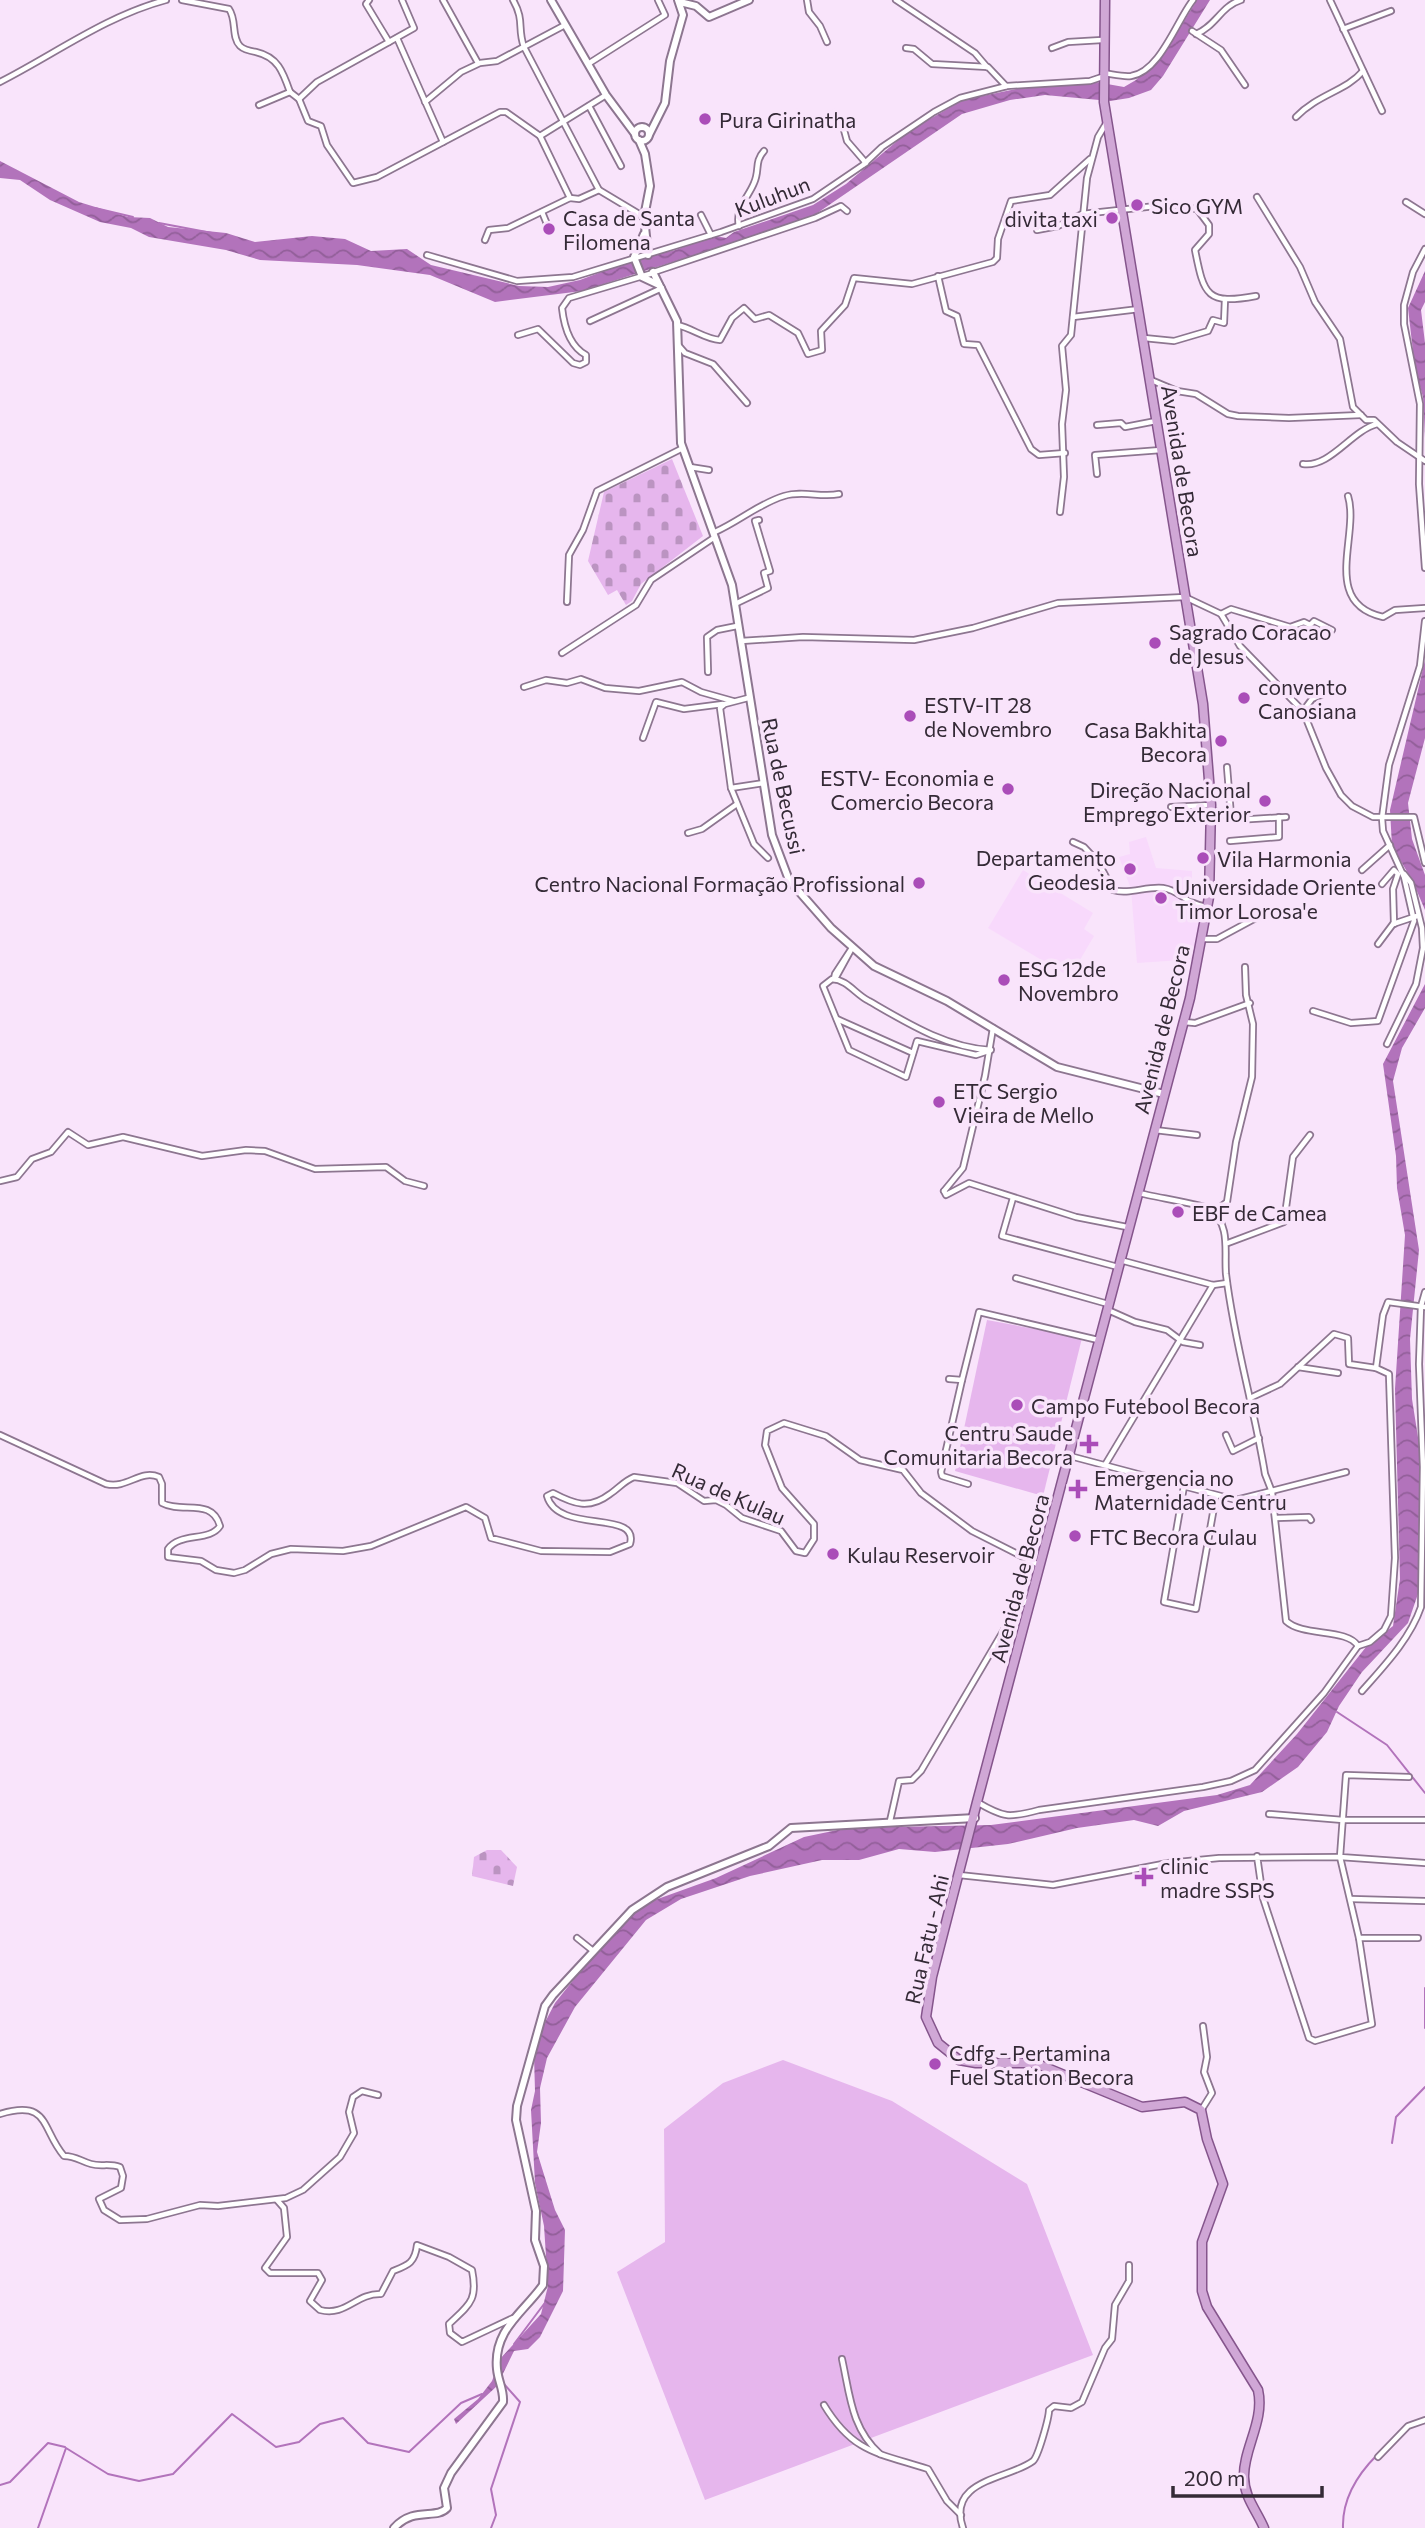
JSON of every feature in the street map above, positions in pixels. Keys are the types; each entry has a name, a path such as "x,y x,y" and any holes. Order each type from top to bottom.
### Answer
{"main road":[{"path":"1102,77 1105,0"},
{"name":"Avenida de Becora","path":"962,1865 974,1821 976,1802 1183,1022 1207,907 1211,807 1203,704 1102,77"},
{"name":"Rua Fatu - Ahi","path":"962,1865 926,2007 928,2026 942,2048 969,2062 1035,2063 1051,2067 1070,2080 1142,2107 1185,2102 1201,2110"},
{"path":"1201,2110 1207,2139 1223,2184 1218,2203 1205,2230 1201,2284 1207,2307 1253,2379 1260,2397 1254,2441 1244,2477 1248,2497 1264,2528"}],"street":[{"path":"0,82 84,34 135,10 166,0"},
{"path":"182,0 229,9 233,15 237,43 243,49 278,63 290,92 299,99 307,121 321,126 327,145 353,183 377,177 500,112 506,112 540,136 570,198"},
{"path":"369,0 366,4 389,42"},
{"path":"299,99 317,82 414,26 402,0"},
{"path":"443,0 478,64"},
{"path":"513,0 522,17 521,38 524,47 599,190 644,217"},
{"path":"551,0 606,95 642,137"},
{"path":"588,64 665,15 658,0"},
{"path":"679,1 696,6 709,17 749,0"},
{"path":"807,0 809,12 820,26 827,42"},
{"path":"896,0 970,50 1007,86"},
{"name":"Kuluhun","path":"427,255 517,281 573,277 739,226 813,199 866,163 881,147 960,98 1007,86 1131,76 1145,69 1168,43 1193,0"},
{"path":"1241,0 1228,5 1214,22 1194,32 1220,50 1245,85"},
{"path":"1330,0 1382,111"},
{"path":"642,137 659,118 665,103 670,61 683,15 679,1"},
{"path":"1343,29 1391,11"},
{"path":"425,102 461,72 478,64 497,61 565,25"},
{"path":"397,38 443,142"},
{"path":"1052,48 1068,42 1102,40"},
{"path":"906,48 914,49 932,64 988,67"},
{"path":"1296,117 1313,100 1351,84 1363,71"},
{"path":"259,105 290,92"},
{"path":"540,136 606,95"},
{"path":"589,106 621,166"},
{"path":"641,127 659,118"},
{"path":"1060,512 1065,453 1062,424 1066,390 1062,346 1071,335 1090,159 1108,121"},
{"path":"628,122 647,128 642,137"},
{"path":"641,127 650,186 644,217 648,254"},
{"path":"844,130 847,141 866,163"},
{"path":"739,226 741,204 758,171 755,162 764,151"},
{"path":"677,325 720,340 733,318 744,307 755,319 769,315 798,333 808,354 822,350 821,331 845,305 854,278 912,284 995,261 1011,201 1050,195 1090,159"},
{"path":"485,240 489,230 501,230 570,198 579,199 599,190"},
{"path":"1257,197 1300,267 1315,302 1340,339 1353,407 1423,459"},
{"path":"1406,202 1425,215"},
{"path":"1038,230 1058,226 1082,214 1165,205 1188,206 1202,213 1209,225 1209,234 1195,250 1205,291 1213,298 1256,296"},
{"path":"518,335 538,329 573,363 580,365 587,359 572,345 562,307 569,298 815,218 837,206 847,211"},
{"path":"542,212 549,229"},
{"path":"701,215 711,235"},
{"path":"644,232 634,258 641,276 661,287"},
{"path":"1425,249 1413,272 1404,305 1404,324 1420,404 1423,459 1419,484 1425,568"},
{"name":"Rua de Becussi","path":"654,272 677,325 683,448 715,534 735,604 748,698 775,848 789,880 801,896 873,966 931,993 1057,1067 1164,1094"},
{"path":"938,276 946,311 957,316 964,344 978,345 1031,449 1039,455 1065,453"},
{"path":"590,321 661,287"},
{"path":"1144,338 1174,341 1208,331 1213,320 1224,323 1225,299"},
{"path":"1073,317 1140,309"},
{"path":"678,345 685,354 713,365 747,403"},
{"path":"1151,380 1177,391 1196,394 1228,414 1238,416 1300,418 1361,415"},
{"path":"1097,425 1121,423 1125,427 1157,421"},
{"path":"1303,464 1311,465 1324,461 1362,428 1377,424"},
{"path":"566,602 569,555 583,530 597,491 683,448"},
{"path":"1097,474 1095,455 1162,450"},
{"path":"690,467 709,470"},
{"path":"562,653 636,606 651,579 715,534 783,496 815,493 827,497 839,494"},
{"path":"1348,496 1353,511 1346,541 1350,594 1365,610 1383,617 1395,610 1425,608"},
{"path":"735,604 768,587 764,573 770,570 755,521 759,520"},
{"path":"740,641 803,637 914,640 973,628 1059,603 1185,597 1221,614 1240,646 1303,711 1341,795 1366,816 1414,817 1425,863"},
{"path":"1221,614 1231,609 1290,626 1304,622 1311,625 1314,621 1332,630"},
{"path":"1387,1044 1416,984 1423,948 1422,928 1416,917 1411,883 1401,871 1383,831 1382,818 1389,765 1420,666 1425,621"},
{"path":"708,672 707,637 717,630 737,626"},
{"path":"524,687 546,680 567,683 581,680 605,688 639,691 682,682 701,692 733,701"},
{"path":"1303,711 1312,699 1325,693"},
{"path":"643,738 656,702 684,709 748,698"},
{"path":"725,704 720,711 731,788 757,848 768,858"},
{"path":"1227,767 1231,817"},
{"path":"731,788 764,783"},
{"path":"688,833 702,829 737,804"},
{"path":"1171,807 1211,807 1236,820 1286,817"},
{"path":"1230,841 1279,837 1279,817"},
{"path":"1073,842 1084,847 1098,862 1113,890 1158,887 1174,890 1189,904 1207,907"},
{"path":"1362,870 1390,845"},
{"path":"1381,884 1394,870 1398,874 1393,889 1394,923"},
{"path":"1201,939 1217,939 1267,912"},
{"path":"1378,944 1394,923 1416,917"},
{"path":"1313,1011 1352,1023 1378,1021 1416,917"},
{"path":"835,979 835,974 852,948 835,979 823,986 849,1050 905,1077 917,1041 976,1055 991,1050"},
{"path":"1214,1212 1227,1202 1236,1142 1252,1077 1254,1024 1245,967"},
{"path":"835,979 848,984 870,1002 927,1030 942,1041 963,1048 991,1050"},
{"path":"1183,1022 1195,1023 1250,1003"},
{"path":"836,1018 913,1053"},
{"path":"993,1028 991,1050 963,1168 944,1191 946,1195 970,1183 1076,1217 1127,1227"},
{"path":"1154,1130 1197,1136"},
{"path":"0,1181 17,1177 32,1159 51,1152 68,1132 88,1145 123,1137 202,1156 255,1150 282,1155 316,1169 383,1166 405,1181 424,1186"},
{"path":"1228,1243 1284,1222 1293,1157 1310,1135"},
{"path":"1138,1193 1192,1206 1202,1204 1214,1212 1228,1243 1227,1283 1265,1474 1272,1492 1286,1621 1314,1632 1348,1638 1358,1646"},
{"path":"1013,1198 1002,1236 1213,1285 1227,1283"},
{"path":"1016,1278 1108,1307 1135,1322 1167,1330 1179,1340 1200,1345"},
{"path":"1105,1465 1213,1285"},
{"path":"1362,1691 1394,1654 1417,1620 1421,1607 1423,1491 1420,1306 1425,1292"},
{"path":"1376,1368 1383,1315 1388,1302 1420,1306"},
{"path":"968,1484 942,1476 941,1472 979,1312 1099,1341"},
{"path":"976,1802 1002,1817 1015,1817 1039,1810 1203,1787 1245,1776 1255,1770 1324,1693 1358,1646 1370,1642 1384,1630 1391,1616 1395,1558 1389,1374 1376,1368 1349,1364 1348,1338 1334,1334 1280,1384 1250,1398"},
{"path":"1297,1367 1338,1373"},
{"path":"949,1379 962,1380"},
{"name":"Rua de Kulau","path":"0,1435 106,1484 123,1485 144,1475 159,1477 162,1484 162,1503 207,1509 217,1517 220,1526 216,1533 173,1543 167,1555 175,1560 201,1561 216,1570 234,1573 245,1570 271,1554 291,1549 343,1550 370,1546 466,1507 472,1507 485,1518 488,1534 496,1540 541,1551 618,1551 630,1544 631,1535 627,1528 613,1523 578,1521 554,1506 547,1496 553,1493 575,1505 588,1505 609,1495 634,1477 677,1483 704,1502 716,1500 726,1504 751,1522 781,1531 796,1551 805,1553 814,1539 814,1524 782,1488 765,1445 766,1431 783,1423 826,1436 860,1460 903,1470 921,1493 972,1531 1040,1566"},
{"path":"1226,1434 1233,1451 1259,1438"},
{"path":"1069,1455 1236,1500 1346,1472"},
{"path":"1184,1486 1164,1602 1196,1609 1216,1496"},
{"path":"1276,1518 1308,1517 1311,1520"},
{"path":"890,1821 899,1781 912,1780 921,1771 1018,1606 1030,1599"},
{"path":"1257,1856 1263,1898 1310,2040 1372,2024 1359,1938 1340,1857 1346,1775 1409,1777"},
{"path":"1269,1814 1343,1820 1425,1820"},
{"path":"394,2528 414,2513 440,2513 447,2508 444,2488 451,2473 503,2402 497,2369 501,2337 513,2318 537,2294 545,2274 536,2247 536,2211 519,2135 517,2106 545,2006 622,1919 667,1887 759,1851 791,1828 890,1821 974,1821"},
{"path":"959,1875 1053,1885 1168,1863 1257,1856 1340,1857 1425,1863"},
{"path":"1351,1899 1425,1901"},
{"path":"577,1938 592,1950"},
{"path":"1359,1938 1418,1938"},
{"path":"1201,2110 1212,2093 1203,2072 1208,2057 1203,2026"},
{"path":"0,2114 23,2109 35,2112 46,2122 64,2157 120,2167 123,2176 121,2188 99,2199 104,2210 116,2220 147,2219 200,2204 218,2206 277,2200 303,2190 340,2157 354,2133 349,2112 353,2097 362,2091 378,2095"},
{"path":"277,2200 284,2208 287,2237 265,2268 270,2273 318,2273 321,2280 310,2301 320,2310 343,2310 368,2293 381,2294 393,2271 410,2264 415,2258 417,2245 449,2257 472,2270 474,2299 449,2324 450,2333 462,2342 513,2318"},
{"path":"963,2528 961,2515 968,2494 991,2477 1032,2463 1037,2458 1049,2420 1049,2410 1054,2406 1071,2408 1082,2402 1105,2348 1112,2339 1115,2305 1129,2281 1129,2266"},
{"path":"842,2359 854,2420 867,2442 881,2454"},
{"path":"824,2405 843,2432 869,2452 928,2469 947,2501 961,2515"},
{"path":"1378,2457 1408,2426 1425,2420"}],"shaded area":[{"name":"Universidade Oriente Timor Lorosa'e","path":"1146,837 1156,868 1192,871 1192,881 1188,881 1189,904 1207,907 1197,959 1137,963 1131,889 1119,857 1130,854 1129,842"},
{"path":"1023,870 1093,913 1084,929 1094,936 1070,977 988,928"}],"green space":[{"path":"672,459 703,536 641,584 632,601 626,605 617,590 608,595 588,561 604,492"},
{"name":"Campo Futebool Becora","path":"987,1320 1082,1338 1043,1496 955,1471"},
{"path":"487,1850 501,1850 517,1867 513,1886 472,1876 474,1857"},
{"path":"783,2060 892,2101 1027,2184 1093,2355 705,2500 617,2272 665,2242 664,2129 723,2083"}],"water":[{"path":"1197,0 1210,0 1163,76 1151,90 1110,101 1045,95 1010,100 962,114 810,218 582,291 495,302 430,275 357,265 260,260 226,250 149,237 131,228 100,222 50,200 20,180 0,178 0,161 79,202 128,217 150,218 168,227 226,233 255,242 312,236 345,239 371,251 407,249 431,265 519,286 548,287 580,280 652,253 672,251 716,236 726,238 734,232 813,205 846,184 909,131 963,100 1016,89 1096,82 1124,87 1136,80 1168,47"},
{"path":"1425,271 1425,302 1421,310 1425,343 1425,438 1423,397 1415,369 1408,308"},
{"path":"1425,660 1425,738 1408,803 1412,839 1425,875 1425,910 1413,882 1392,846 1390,810"},
{"path":"1425,984 1425,1008 1402,1048 1393,1081 1419,1250 1410,1339 1412,1399 1420,1450 1419,1591 1408,1623 1362,1672 1339,1706 1327,1732 1298,1767 1262,1792 1184,1811 1158,1826 1134,1820 1077,1828 1008,1844 935,1852 899,1849 859,1860 822,1860 750,1876 681,1899 646,1920 575,2007 547,2058 540,2088 541,2123 537,2152 555,2210 565,2230 563,2291 540,2337 528,2349 514,2351 497,2386 456,2424 454,2419 478,2399 492,2381 500,2359 541,2314 548,2286 544,2226 535,2183 531,2110 535,2091 534,2056 541,2030 555,2003 598,1949 641,1905 716,1878 804,1837 847,1828 991,1825 1217,1795 1250,1785 1297,1734 1366,1647 1393,1626 1400,1579 1395,1389 1405,1235 1383,1064"}],"waterway":[{"path":"95,208 133,217"},
{"path":"159,223 212,233"},
{"path":"1337,1712 1387,1745 1425,1793"},
{"path":"1425,1988 1425,2028"},
{"path":"1392,2143 1396,2117 1425,2087"},
{"path":"514,2344 544,2304"},
{"path":"491,2528 496,2515 491,2489 520,2402 504,2384"},
{"path":"38,2528 66,2448 108,2474 139,2481 173,2474 232,2414 276,2447 299,2442 320,2424 343,2418 368,2443 409,2452 461,2403 482,2394"},
{"path":"0,2485 10,2482 48,2443 65,2447"},
{"path":"1343,2528 1345,2507 1352,2488 1377,2455"}],"place":[{"name":"Pura Girinatha","path":"705,119"},
{"name":"Sico GYM","path":"1137,205"},
{"name":"divita taxi","path":"1112,218"},
{"name":"Casa de Santa Filomena","path":"549,229"},
{"name":"Sagrado Coracao de Jesus","path":"1155,643"},
{"name":"convento Canosiana","path":"1244,698"},
{"name":"ESTV-IT 28 de Novembro","path":"910,716"},
{"name":"Casa Bakhita Becora","path":"1221,741"},
{"name":"ESTV- Economia e Comercio Becora","path":"1008,789"},
{"name":"Direção Nacional Emprego Exterior","path":"1265,801"},
{"name":"Vila Harmonia","path":"1203,858"},
{"name":"Departamento Geodesia","path":"1130,869"},
{"name":"Centro Nacional Formação Profissional","path":"919,883"},
{"name":"Universidade Oriente Timor Lorosa'e","path":"1161,898"},
{"name":"ESG 12de Novembro","path":"1004,980"},
{"name":"ETC Sergio Vieira de Mello","path":"939,1102"},
{"name":"EBF de Camea","path":"1178,1212"},
{"name":"Campo Futebool Becora","path":"1017,1405"},
{"name":"Centru Saude Comunitaria Becora","path":"1089,1444"},
{"name":"Emergencia no Maternidade Centru","path":"1078,1489"},
{"name":"FTC Becora Culau","path":"1075,1536"},
{"name":"Kulau Reservoir","path":"833,1554"},
{"name":"clinic madre SSPS","path":"1144,1877"},
{"name":"Cdfg - Pertamina Fuel Station Becora","path":"935,2064"}]}
